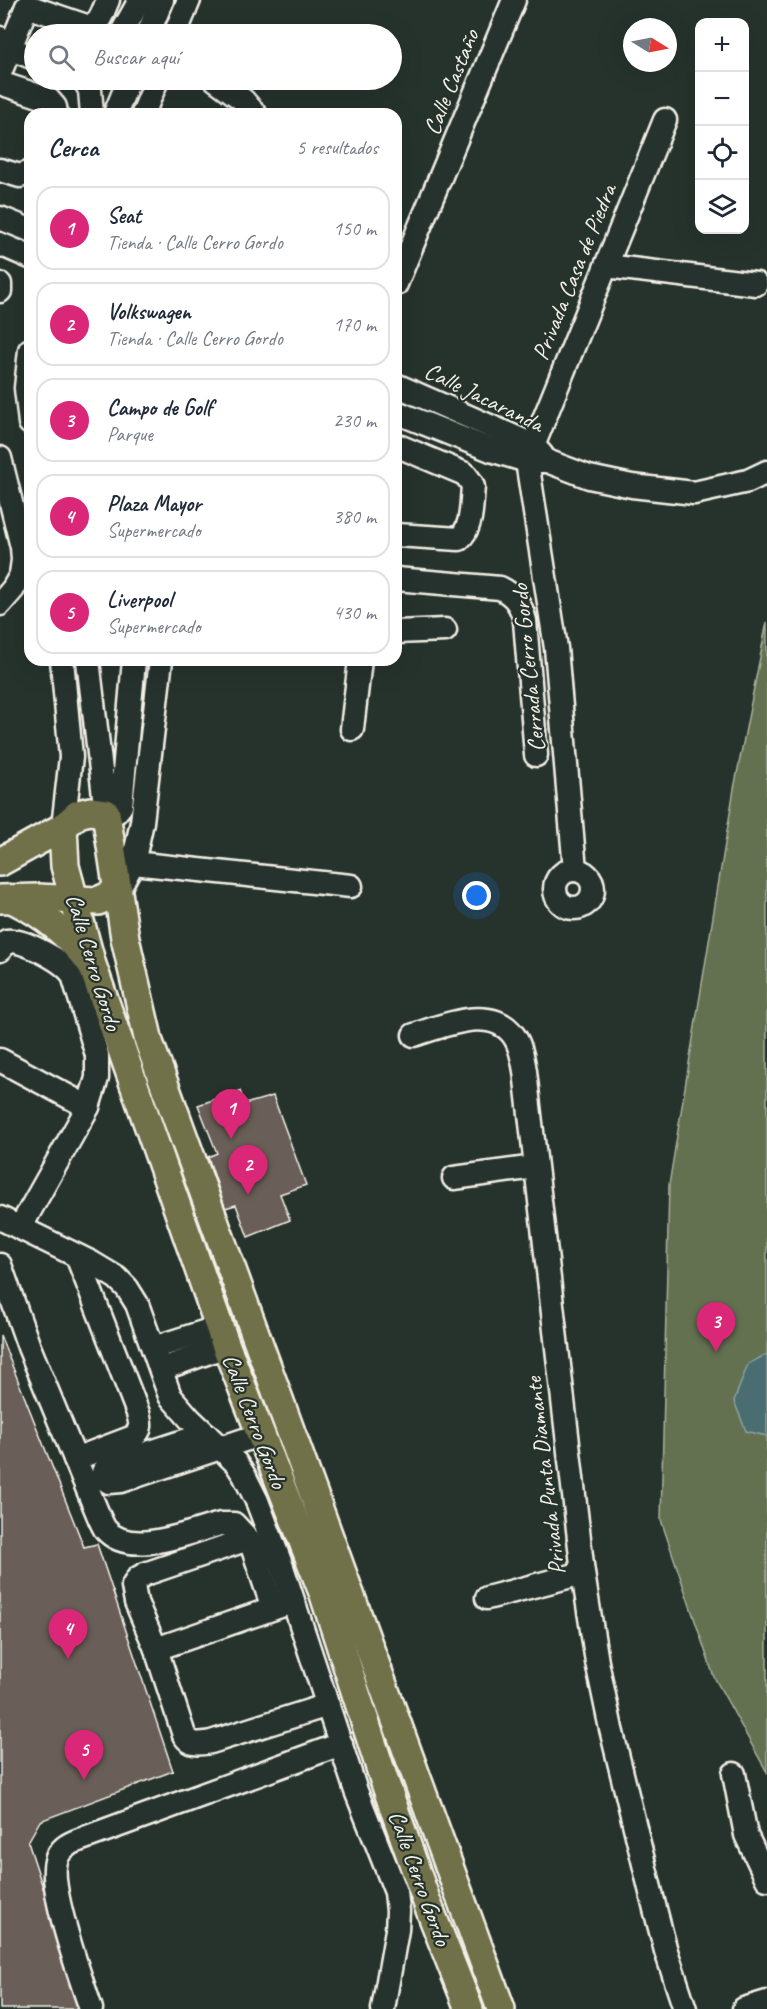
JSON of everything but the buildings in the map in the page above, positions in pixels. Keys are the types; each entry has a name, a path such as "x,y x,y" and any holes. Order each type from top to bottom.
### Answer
{"main road":[{"path":"0,862 63,827 74,816 83,812 112,812"},
{"name":"Calle Cerro Gordo","path":"112,812 117,892 149,1042 501,2009"},
{"name":"Calle Cerro Gordo","path":"63,827 65,866 89,954 259,1435 324,1595 409,1853 470,2009"},
{"path":"5,899 98,901 111,897 117,892"},
{"path":"5,899 37,912 89,954"},
{"path":"89,954 89,926 98,919 109,919 117,924 125,938"}],"street":[{"path":"96,24 108,0"},
{"path":"127,24 140,0"},
{"path":"152,24 162,0"},
{"path":"179,24 189,0"},
{"name":"Calle Castaño","path":"402,270 514,0"},
{"path":"0,73 27,6 80,24"},
{"path":"11,42 24,51"},
{"path":"0,83 48,99 55,108"},
{"path":"90,90 92,108"},
{"path":"117,108 125,90"},
{"path":"145,108 153,90"},
{"path":"230,90 250,108"},
{"name":"Privada Casa de Piedra","path":"536,456 606,266 665,120"},
{"path":"0,170 20,176 24,174"},
{"path":"0,244 24,254"},
{"path":"606,266 756,284"},
{"path":"0,284 0,291"},
{"name":"Calle Jacaranda","path":"402,388 536,456 589,477 632,486 694,493 748,481 767,472"},
{"name":"Calle Jacaranda","path":"402,414 491,450 536,456"},
{"path":"402,448 465,474 473,487 469,524 465,534 459,539 402,535"},
{"name":"Cerrada Cerro Gordo","path":"536,456 556,648 575,870"},
{"path":"0,458 3,483 22,548 24,565"},
{"path":"0,604 24,576"},
{"path":"402,580 501,588 510,592 521,606 525,621 536,754"},
{"path":"402,632 445,630"},
{"path":"63,666 71,757 63,827"},
{"path":"89,666 112,812"},
{"path":"112,812 123,796 134,666"},
{"path":"117,892 133,863 142,822 160,666"},
{"path":"352,729 359,666"},
{"path":"112,812 142,822"},
{"path":"133,863 351,886"},
{"path":"0,950 7,941 17,942 60,962 73,975 97,1055 97,1078 88,1107 10,1223 107,1271 127,1288 137,1304 162,1370 170,1396 177,1443"},
{"name":"Privada Punta Diamante","path":"414,1035 449,1024 481,1019 505,1026 514,1036 521,1051 583,1573 597,1662 611,1729 666,1951 685,2009"},
{"path":"0,1060 88,1107"},
{"path":"454,1178 536,1167"},
{"path":"75,1459 133,1437 141,1427 138,1413 77,1256"},
{"path":"0,1265 29,1347 106,1530 119,1538 143,1544 228,1523 240,1528 283,1605 328,1705 356,1791 396,1892 397,1930 383,2009"},
{"path":"153,1348 223,1336"},
{"path":"162,1370 223,1336"},
{"path":"170,1396 244,1475 257,1501 283,1605"},
{"path":"213,1440 121,1481 109,1482 104,1478 103,1472 108,1466 177,1443 259,1435"},
{"path":"248,1539 145,1574 135,1581 136,1602 156,1649 184,1735 191,1742 198,1744 211,1742 328,1705"},
{"path":"487,1598 583,1573"},
{"path":"156,1649 283,1605"},
{"path":"92,2009 56,1891 54,1869 56,1858 62,1849 79,1840 341,1744"},
{"path":"734,1774 746,1835 767,1879"},
{"path":"744,2009 767,2002"}],"green space":[{"path":"767,622 767,1772 714,1677 661,1520 669,1185 734,789"}],"water":[{"path":"767,1354 767,1436 746,1431 734,1401 748,1364"}],"place":[{"name":"Seat","path":"231,1139"},
{"name":"Volkswagen","path":"248,1195"},
{"name":"Campo de Golf","path":"716,1352"},
{"name":"Plaza Mayor","path":"68,1659"},
{"name":"Liverpool","path":"84,1780"}]}
